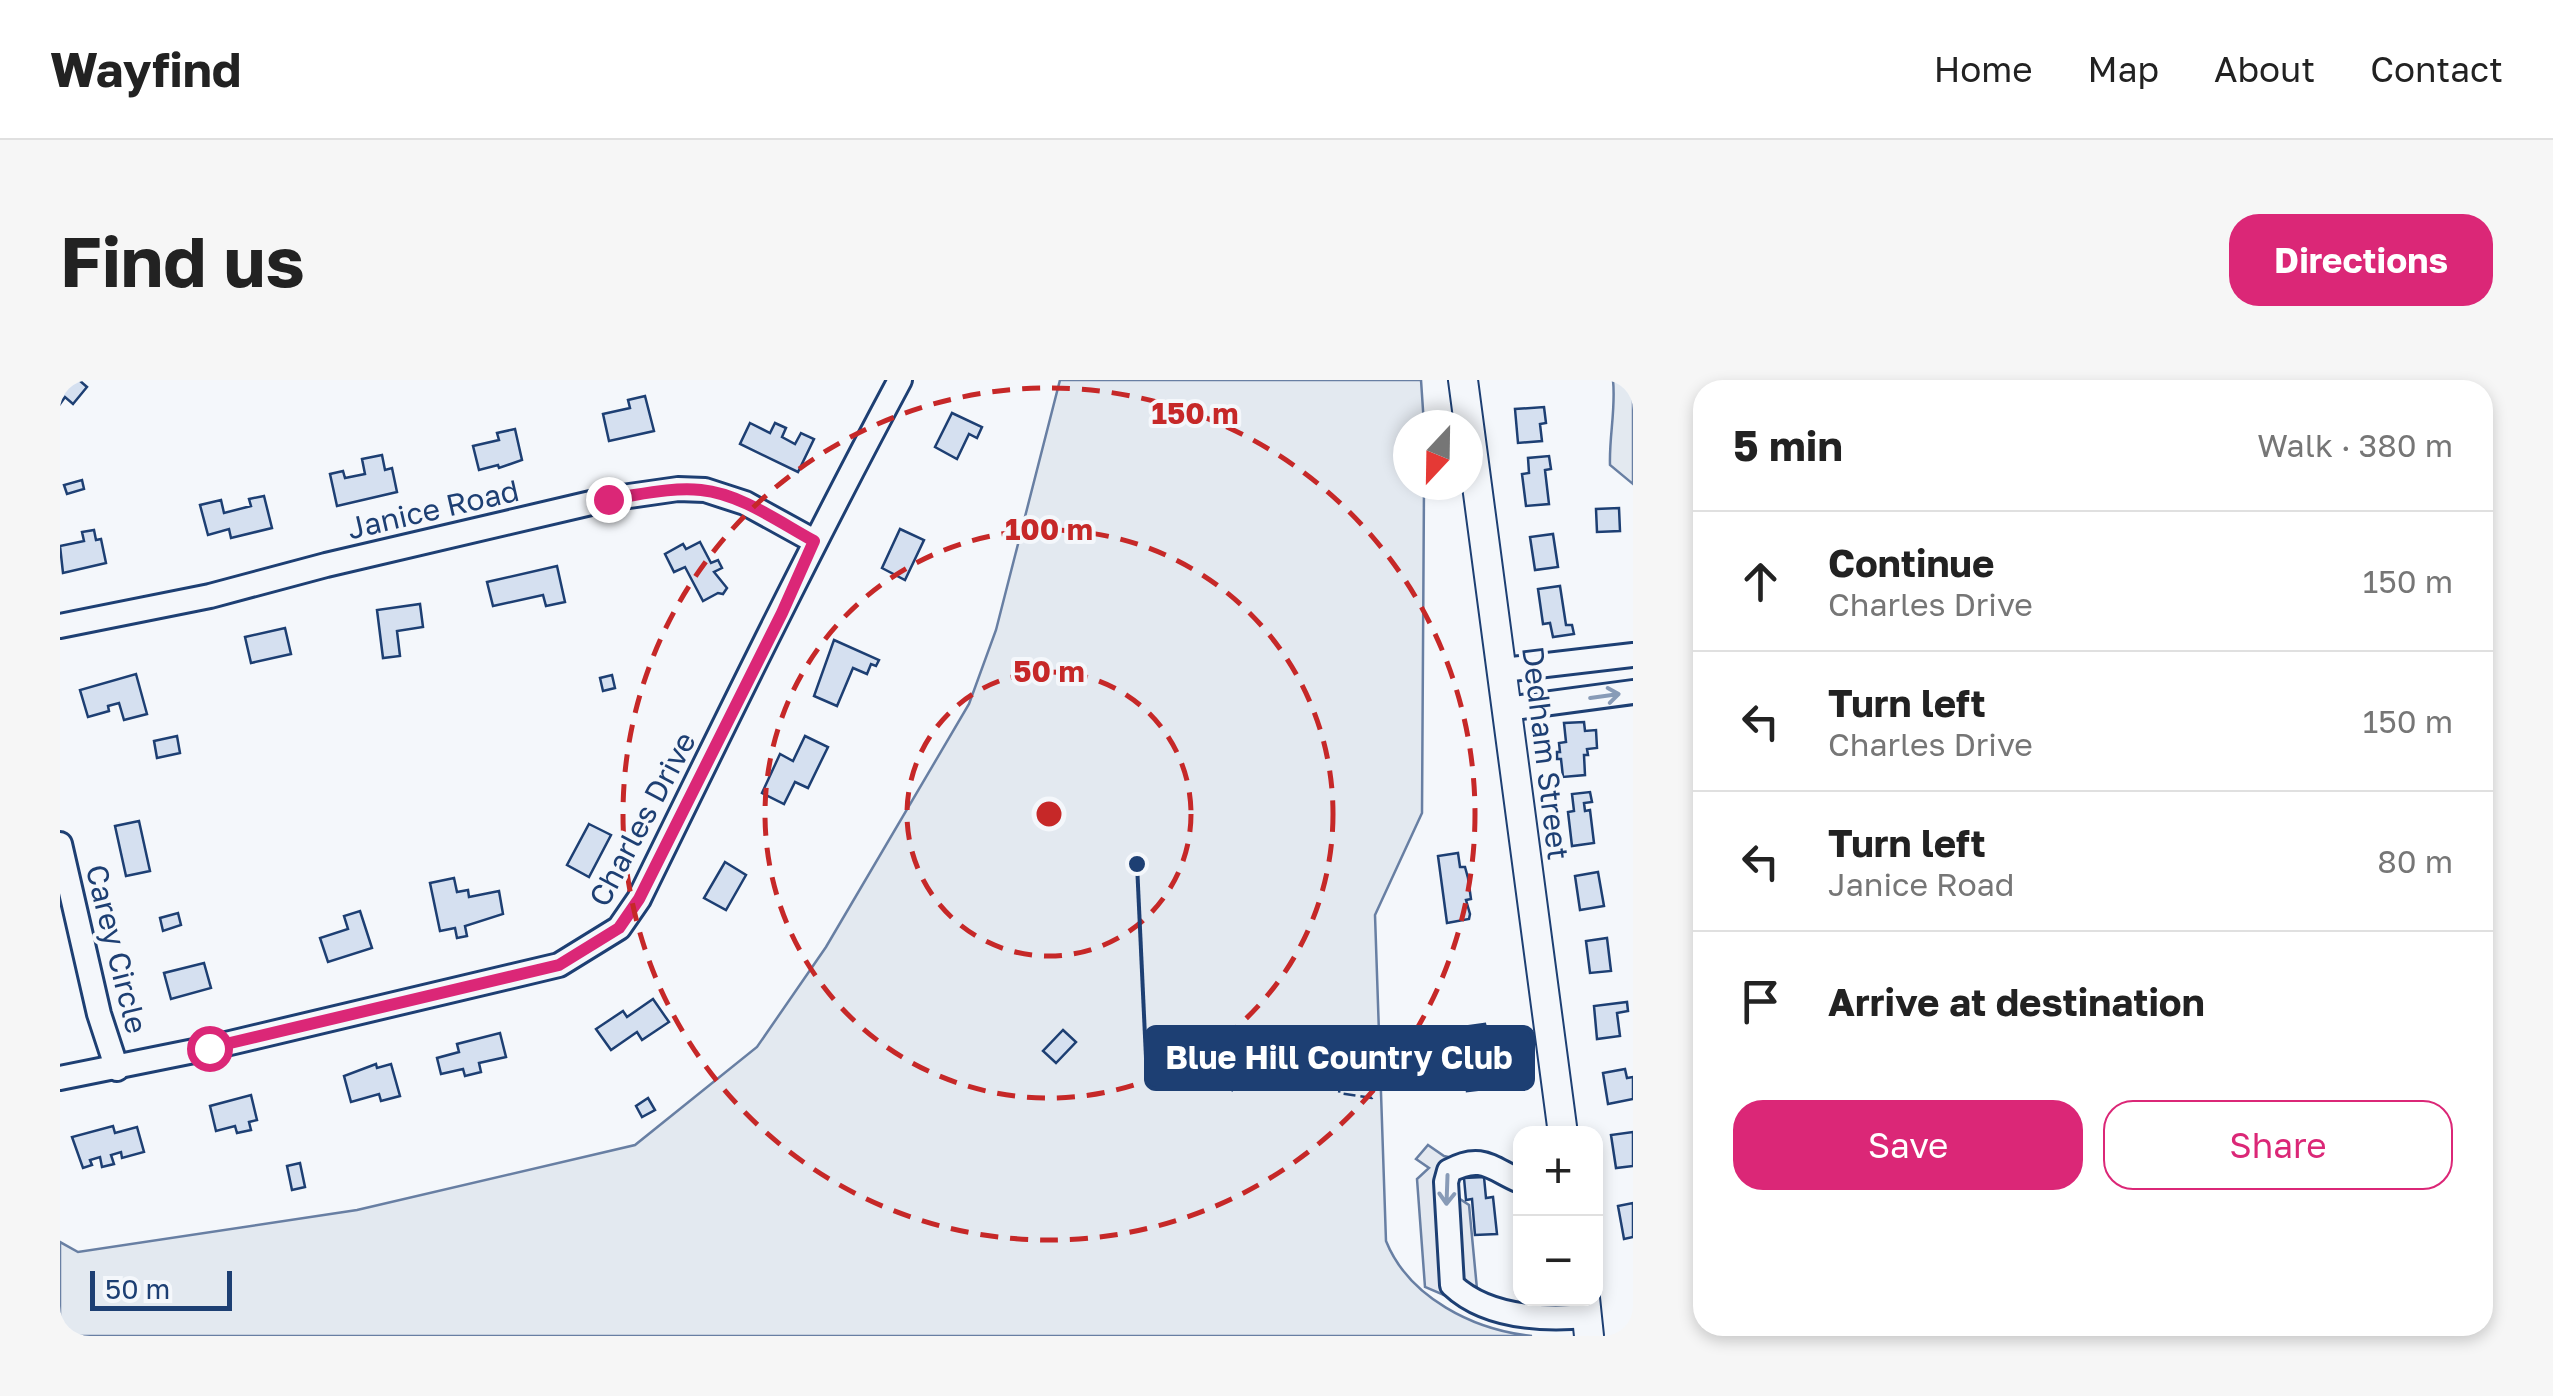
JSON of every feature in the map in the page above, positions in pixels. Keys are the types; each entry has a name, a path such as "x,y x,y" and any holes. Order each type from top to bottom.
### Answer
{"main road":[{"name":"Dedham Street","path":"1464,380 1563,1126"}],"street":[{"name":"Charles Drive","path":"60,1078 118,1069 559,965 619,928 639,899 814,541 900,380"},
{"name":"Janice Road","path":"60,626 210,596 608,499 678,489 705,490 746,503 814,541"},
{"path":"1503,670 1633,655"},
{"path":"1507,709 1633,692"},
{"name":"Carey Circle","path":"60,844 99,1014 118,1069"},
{"path":"1513,1177 1478,1162 1448,1172 1452,1284 1467,1296 1528,1318 1587,1317"}],"shaded area":[{"path":"1060,380 1421,380 1423,410 1393,410 1393,500 1424,500 1422,813 1375,915 1386,1241 1410,1279 1446,1308 1488,1327 1532,1336 60,1336 60,1242 78,1252 357,1210 635,1145 757,1047 826,947 969,704 996,630"},
{"path":"1613,380 1633,380 1633,484 1610,465"},
{"path":"1428,1145 1457,1159 1457,1197 1469,1205 1479,1310 1425,1287 1417,1179 1429,1168 1416,1159"}],"building":[{"path":"60,380 79,380 87,387 73,404 65,397 60,404"},
{"path":"645,396 654,431 609,441 603,414 630,408 628,400"},
{"path":"1544,407 1542,441 1518,443 1515,409"},
{"path":"952,413 982,427 977,438 969,434 957,459 935,447"},
{"path":"750,423 770,433 775,423 786,428 782,437 795,444 801,433 814,439 798,472 740,444"},
{"path":"515,429 522,460 479,470 473,446 499,440 497,433"},
{"path":"382,455 385,470 392,468 397,492 337,506 330,474 343,471 345,478 365,474 362,459"},
{"path":"1549,456 1551,469 1545,470 1549,504 1526,506 1522,474 1529,473 1528,458"},
{"path":"82,480 84,489 67,494 64,485"},
{"path":"264,496 272,528 231,538 229,529 208,535 200,505 221,500 224,513 251,506 249,499"},
{"path":"1619,508 1620,531 1597,532 1596,509"},
{"path":"900,529 924,540 905,580 882,568"},
{"path":"94,530 96,540 101,539 106,563 63,573 60,546 84,541 82,532"},
{"path":"1553,534 1558,567 1535,570 1530,537"},
{"path":"700,542 711,563 718,560 722,568 714,572 727,588 723,594 703,601 685,567 674,572 665,554 683,544 686,549"},
{"path":"557,566 565,602 546,606 543,595 493,606 487,582"},
{"path":"1560,586 1566,625 1572,625 1574,634 1553,637 1550,623 1543,624 1538,589"},
{"path":"420,604 423,627 397,631 400,656 383,658 377,610"},
{"path":"285,628 291,654 251,663 245,637"},
{"path":"834,640 879,660 876,666 871,664 867,674 853,668 837,706 814,696"},
{"path":"136,674 147,714 124,720 119,703 108,706 109,711 88,717 80,690"},
{"path":"612,675 615,688 603,691 600,678"},
{"path":"1584,722 1585,731 1596,730 1597,748 1587,749 1588,755 1584,755 1585,775 1563,777 1557,752 1559,743 1566,742 1564,723"},
{"path":"177,736 180,753 157,758 154,741"},
{"path":"805,736 828,747 808,788 795,782 784,804 762,793 780,754 793,761"},
{"path":"1590,792 1592,802 1584,803 1585,811 1590,810 1594,843 1572,846 1568,812 1574,811 1572,794"},
{"path":"139,821 150,871 126,876 115,826"},
{"path":"589,824 611,835 589,877 567,865"},
{"path":"1458,853 1460,867 1465,867 1468,878 1471,899 1466,900 1470,914 1469,919 1447,923 1438,856"},
{"path":"725,862 746,875 726,910 704,898"},
{"path":"1598,872 1604,906 1580,910 1575,876"},
{"path":"454,878 457,892 468,890 469,897 499,891 503,914 465,926 467,936 457,938 455,928 440,931 430,883"},
{"path":"360,911 372,948 328,962 320,938 348,929 344,916"},
{"path":"178,913 181,925 163,931 160,918"},
{"path":"1607,938 1611,971 1590,973 1586,941"},
{"path":"204,963 211,988 171,999 164,973"},
{"path":"653,999 669,1022 642,1040 637,1032 611,1050 596,1029 623,1011 627,1017"},
{"path":"1627,1002 1628,1011 1617,1013 1620,1036 1597,1039 1594,1006"},
{"path":"1485,1024 1492,1049 1494,1088 1467,1091 1462,1027"},
{"path":"1063,1030 1076,1042 1056,1063 1043,1051"},
{"path":"500,1033 506,1057 479,1063 481,1072 465,1076 463,1069 441,1074 437,1058 459,1052 457,1044"},
{"path":"1225,1042 1248,1052 1232,1090 1209,1080"},
{"path":"376,1064 377,1068 391,1064 400,1096 381,1101 379,1094 351,1102 344,1076"},
{"path":"1625,1069 1627,1078 1633,1077 1633,1099 1608,1104 1603,1073"},
{"path":"251,1095 257,1120 249,1122 251,1130 237,1133 235,1126 216,1131 210,1106"},
{"path":"648,1098 655,1110 642,1117 636,1106"},
{"path":"113,1126 115,1133 137,1127 144,1152 122,1158 121,1152 111,1155 114,1164 102,1167 100,1157 83,1168 72,1137"},
{"path":"1633,1132 1633,1166 1616,1168 1611,1135"},
{"path":"300,1163 305,1187 292,1190 287,1166"},
{"path":"1484,1177 1486,1198 1493,1197 1497,1234 1475,1235 1472,1199 1466,1200 1464,1178"},
{"path":"1633,1203 1633,1237 1624,1239 1618,1206"}],"fence":[{"path":"1344,1058 1378,1065 1372,1098 1339,1093 1344,1058"}],"place":[{"name":"Blue Hill Country Club","path":"1137,864"}],"route":[{"path":"209,1048 559,965 619,928 639,899 814,541 746,503 705,490 678,489 608,499"}]}
